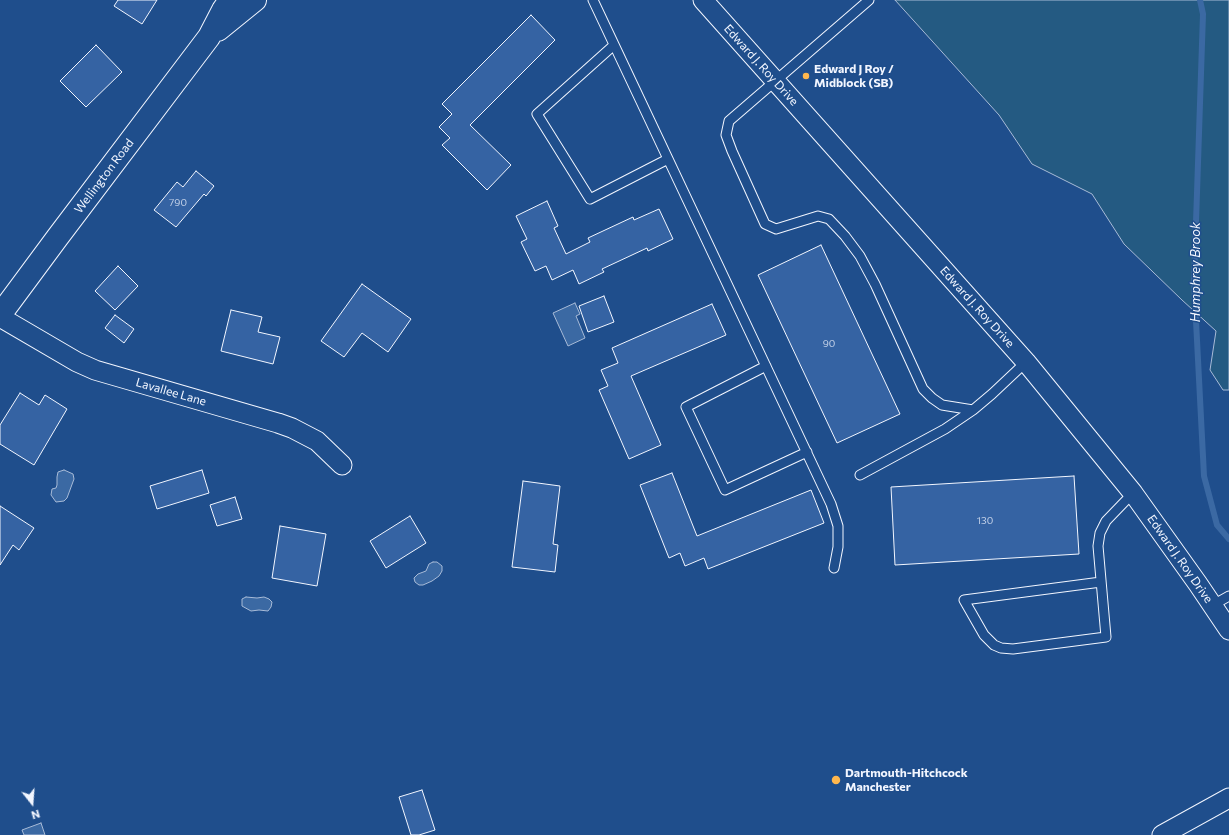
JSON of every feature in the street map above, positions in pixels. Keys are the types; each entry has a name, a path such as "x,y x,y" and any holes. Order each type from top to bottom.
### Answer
{"main road":[{"name":"Wellington Road","path":"0,316 209,36 230,0"},
{"name":"Wellington Road","path":"209,36 256,0"}],"street":[{"name":"Edward J. Roy Drive","path":"703,0 1026,362 1133,493 1213,605 1229,630"},
{"name":"Lavallee Lane","path":"0,316 77,362 94,370 292,428 317,441 342,464"},
{"path":"1162,835 1229,798"}],"lane":[{"path":"593,0 831,504 838,526 838,547 834,568"},
{"path":"869,0 729,121 726,134 732,151 765,224 776,229 818,216 829,219 845,236 860,256 875,284 923,389 942,405 973,410"},
{"path":"614,45 537,114 590,199 668,159"},
{"path":"860,474 945,429 973,410 1026,362"},
{"path":"766,366 686,407 725,490 807,452"},
{"path":"1101,582 964,600 984,635 994,645 1001,648 1021,648 1106,637 1098,546 1100,533 1106,521 1133,493"},
{"path":"1213,605 1229,596"}],"shaded area":[{"path":"895,0 1229,0 1229,390 1223,390 1210,370 1216,331 1124,244 1092,194 1032,164 999,115"},
{"path":"575,303 580,314 576,316 585,338 568,346 553,313"},
{"path":"64,470 73,474 74,479 67,498 64,501 56,502 51,495 52,489 56,488 58,472"},
{"path":"437,562 442,566 442,571 439,576 432,581 419,585 415,582 414,578 418,574 426,571 429,564"},
{"path":"246,597 264,597 269,599 272,602 271,607 268,611 251,611 242,606 242,599"},
{"path":"41,823 45,835 24,835 22,830"}],"building":[{"path":"118,0 157,0 142,24 114,6"},
{"path":"531,15 555,40 470,125 511,165 487,190 442,145 450,138 439,127 452,114 442,104"},
{"path":"96,45 122,72 86,107 60,81"},
{"path":"196,171 214,186 206,196 204,194 176,227 154,210 177,182 183,187"},
{"path":"547,201 558,226 554,228 566,254 590,242 588,238 633,217 634,220 659,209 673,239 648,251 647,248 602,269 604,272 579,284 573,270 552,280 546,266 535,271 521,242 527,239 516,216"},
{"path":"821,245 900,414 837,443 758,275"},
{"path":"118,266 138,286 115,310 95,291"},
{"path":"362,284 411,319 388,352 362,333 344,357 321,341"},
{"path":"604,296 614,322 588,332 579,306"},
{"path":"712,304 726,335 631,376 661,445 629,459 599,390 608,386 601,370 618,363 612,348"},
{"path":"231,310 262,317 258,332 280,337 273,364 221,351"},
{"path":"115,315 134,329 124,343 105,328"},
{"path":"20,393 39,405 45,395 67,409 34,465 0,444 0,425"},
{"path":"202,470 209,493 157,509 150,486"},
{"path":"672,473 697,536 811,490 824,523 708,569 704,558 685,566 680,553 669,558 640,485"},
{"path":"1074,476 1079,554 895,565 891,487"},
{"path":"523,481 560,486 553,544 558,545 555,572 512,567"},
{"path":"235,497 242,519 217,526 210,505"},
{"path":"0,506 34,528 19,550 13,545 0,565"},
{"path":"410,516 426,543 386,568 370,541"},
{"path":"280,526 326,534 317,586 272,578"},
{"path":"422,790 435,830 419,835 411,835 399,797"}],"waterway":[{"name":"Humphrey Brook","path":"1200,0 1203,14 1194,282 1204,476 1217,525 1229,539"}],"place":[{"name":"Edward J Roy / Midblock (SB)","path":"806,76"},
{"name":"Dartmouth-Hitchcock Manchester","path":"836,780"}]}
